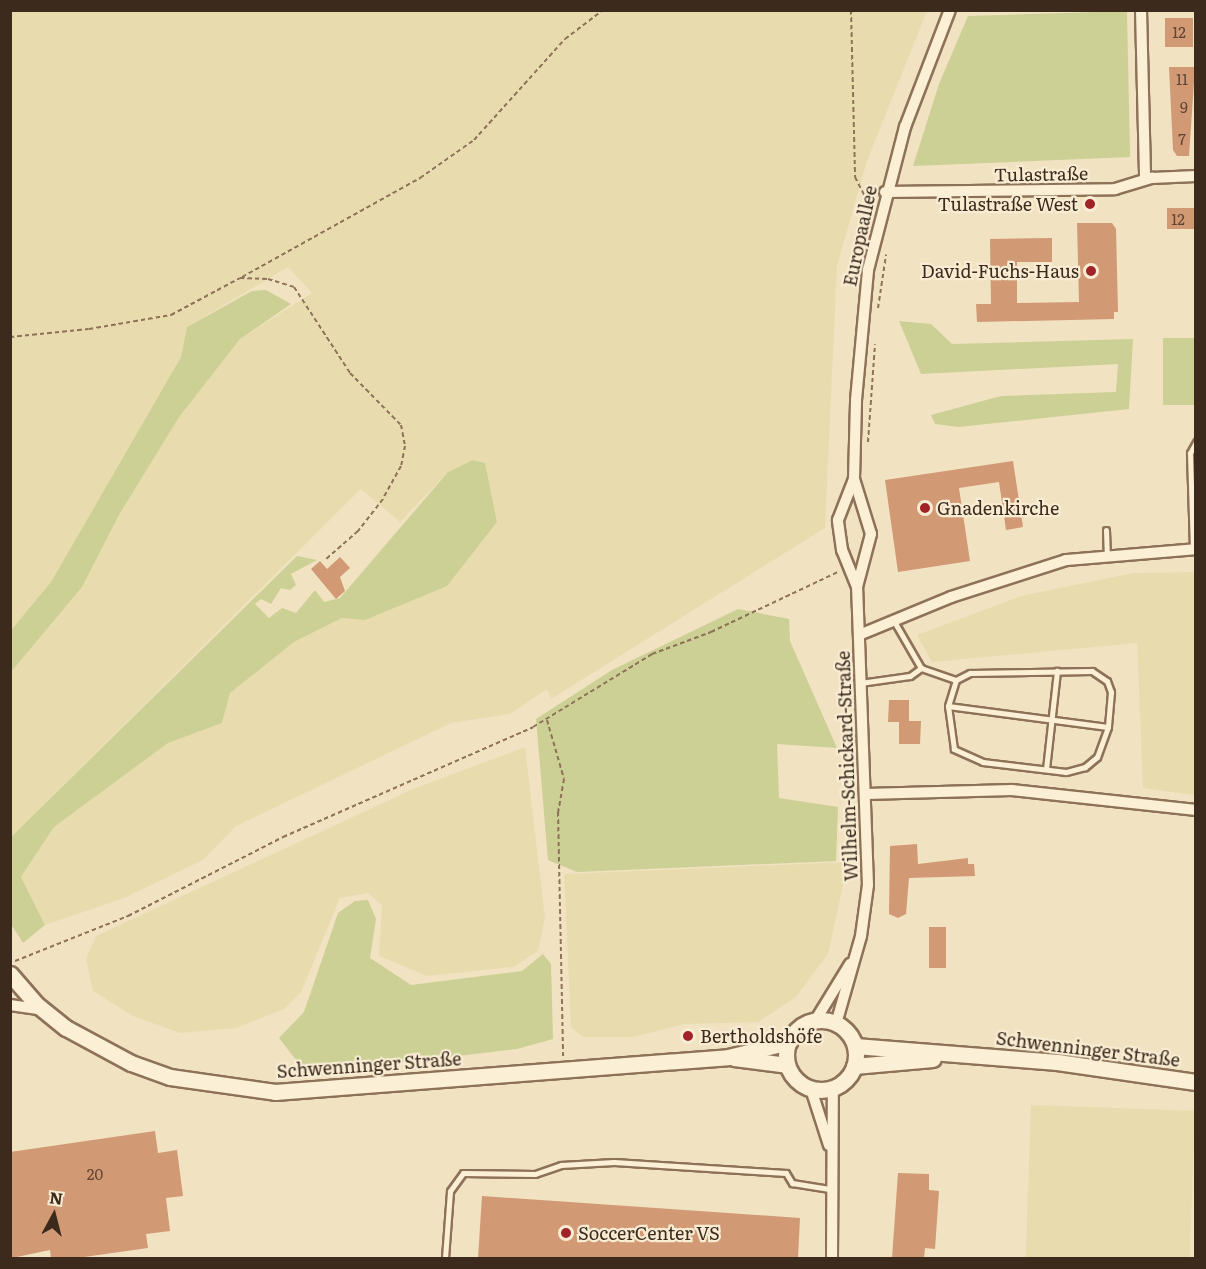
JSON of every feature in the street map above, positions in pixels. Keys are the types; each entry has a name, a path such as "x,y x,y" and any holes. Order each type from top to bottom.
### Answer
{"main road":[{"name":"Schwenninger Straße","path":"10,974 43,1010 92,1045 130,1063 221,1087 324,1091 563,1068 728,1057 789,1042"},
{"path":"815,1021 836,1024 855,1046 854,1066 833,1088 811,1089 796,1080 787,1065 789,1042 799,1028 815,1021"},
{"name":"Schwenninger Straße","path":"855,1046 1057,1062 1196,1082"},
{"name":"Schwenninger Straße","path":"854,1066 975,1056"},
{"name":"Schwenninger Straße","path":"728,1057 787,1065"}],"street":[{"name":"Europaallee","path":"857,587 849,567 838,520 854,479 863,306 885,192 922,74 950,10"},
{"path":"1141,10 1145,179"},
{"name":"Tulastraße","path":"885,192 1115,189 1145,179 1196,176"},
{"name":"Europaallee","path":"854,479 870,534 857,587 859,635"},
{"name":"Wilhelm-Schickard-Straße","path":"851,960 866,910 866,794 859,635 895,623 951,597 1011,576 1107,554 1194,549"},
{"path":"866,794 1012,790 1196,810"},
{"path":"815,1021 851,960"},
{"path":"836,1024 851,960"},
{"path":"10,1005 43,1010"},
{"path":"831,1258 831,1151 836,1110 833,1088"},
{"path":"811,1089 831,1151"}],"lane":[{"path":"1194,549 1191,453 1196,442"},
{"path":"1106,530 1107,554"},
{"path":"895,623 921,668 956,680 970,673 1092,671 1107,681 1108,727 1097,757 1085,767 1046,769 983,762 954,749 948,706 956,680"},
{"path":"860,683 910,676 921,668"},
{"path":"1046,769 1057,671"},
{"path":"948,706 1108,727"},
{"path":"445,1258 450,1191 463,1173 535,1174 561,1164 614,1162 786,1173 792,1183 830,1189"}],"path":[{"path":"10,337 89,330 171,315 240,278 420,178 474,140 566,39 603,10"},
{"path":"850,10 855,177 866,197 885,192"},
{"path":"877,315 887,249"},
{"path":"240,278 268,279 294,287 350,373 401,425 405,446 401,466 358,531 325,560"},
{"path":"864,449 871,438 875,336"},
{"path":"10,963 128,916 283,837 371,802 547,720 652,654 711,632 849,567"},
{"path":"547,720 564,779 558,812 563,1068"}],"shaded area":[{"path":"11,11 927,11 867,161 837,266 825,528 551,699 547,689 510,714 451,723 236,826 203,860 124,898 45,925 21,877 54,827 168,743 222,723 230,693 294,642 342,618 365,620 497,522 485,463 473,460 448,472 400,522 361,489 11,837 11,672 82,587 119,515 178,417 240,339 312,293 288,267 187,327 181,357 51,582 11,630"},
{"path":"1195,572 1195,795 1143,788 1137,643 932,662 917,635 1021,596 1133,573"},
{"path":"525,747 545,918 538,951 513,967 427,976 379,956 382,905 368,893 340,898 301,992 284,1009 236,1028 180,1033 133,1016 93,991 86,959 96,936 413,789"},
{"path":"848,862 828,954 796,997 758,1022 685,1024 633,1037 583,1037 571,1027 564,874"},
{"path":"1031,1105 1195,1111 1190,1258 1026,1258"}],"green space":[{"path":"1127,11 1130,157 913,166 939,84 968,16"},
{"path":"266,290 291,304 240,339 179,417 119,515 82,587 11,672 11,630 51,582 181,357 187,327 252,291"},
{"path":"899,321 931,324 952,344 1133,339 1129,409 958,427 935,424 931,415 1001,396 1116,392 1118,364 921,374"},
{"path":"1163,338 1195,338 1195,405 1163,405"},
{"path":"473,460 485,463 497,522 447,586 365,620 342,618 294,642 230,693 222,723 168,743 54,827 21,877 45,925 23,943 11,924 11,837 297,556 317,560 291,574 296,585 290,590 281,588 271,604 261,599 255,604 269,618 282,608 296,613 315,590 324,602 340,598 448,472"},
{"path":"738,609 789,619 790,641 837,748 777,744 779,798 838,807 836,861 577,872 548,860 536,719 612,670"},
{"path":"368,900 376,919 370,958 411,985 522,971 543,954 551,964 553,1039 517,1049 307,1074 279,1038 304,1012 338,913 355,901"}],"building":[{"path":"1165,18 1193,18 1193,47 1165,47"},
{"path":"1169,67 1195,67 1189,156 1177,156 1173,150"},
{"path":"1167,208 1196,208 1196,229 1167,229"},
{"name":"David-Fuchs-Haus","path":"1077,223 1112,223 1116,229 1118,312 1114,312 1114,319 977,322 976,304 991,304 990,239 1052,238 1052,262 1017,262 1017,303 1079,302"},
{"name":"Gnadenkirche","path":"1013,461 1023,527 1006,530 999,482 959,488 970,561 898,572 885,480"},
{"path":"340,557 350,568 340,577 345,591 336,599 311,569 320,561 327,569"},
{"path":"889,700 909,700 909,721 921,721 920,744 899,744 899,722 888,722"},
{"path":"917,844 918,864 968,858 968,864 974,864 975,876 909,878 906,914 898,918 889,914 890,846"},
{"path":"929,927 946,927 946,968 929,968"},
{"path":"155,1131 158,1153 177,1150 183,1196 166,1198 170,1231 146,1234 148,1248 77,1258 51,1258 50,1250 12,1258 10,1152"},
{"path":"898,1173 929,1174 929,1190 939,1191 935,1249 925,1248 924,1258 892,1258"},
{"path":"482,1196 800,1218 798,1258 478,1258"}],"place":[{"name":"Tulastraße West","path":"1090,204"},
{"name":"David-Fuchs-Haus","path":"1091,271"},
{"name":"Gnadenkirche","path":"925,508"},
{"name":"Bertholdshöfe","path":"688,1036"},
{"name":"SoccerCenter VS","path":"566,1233"}]}
